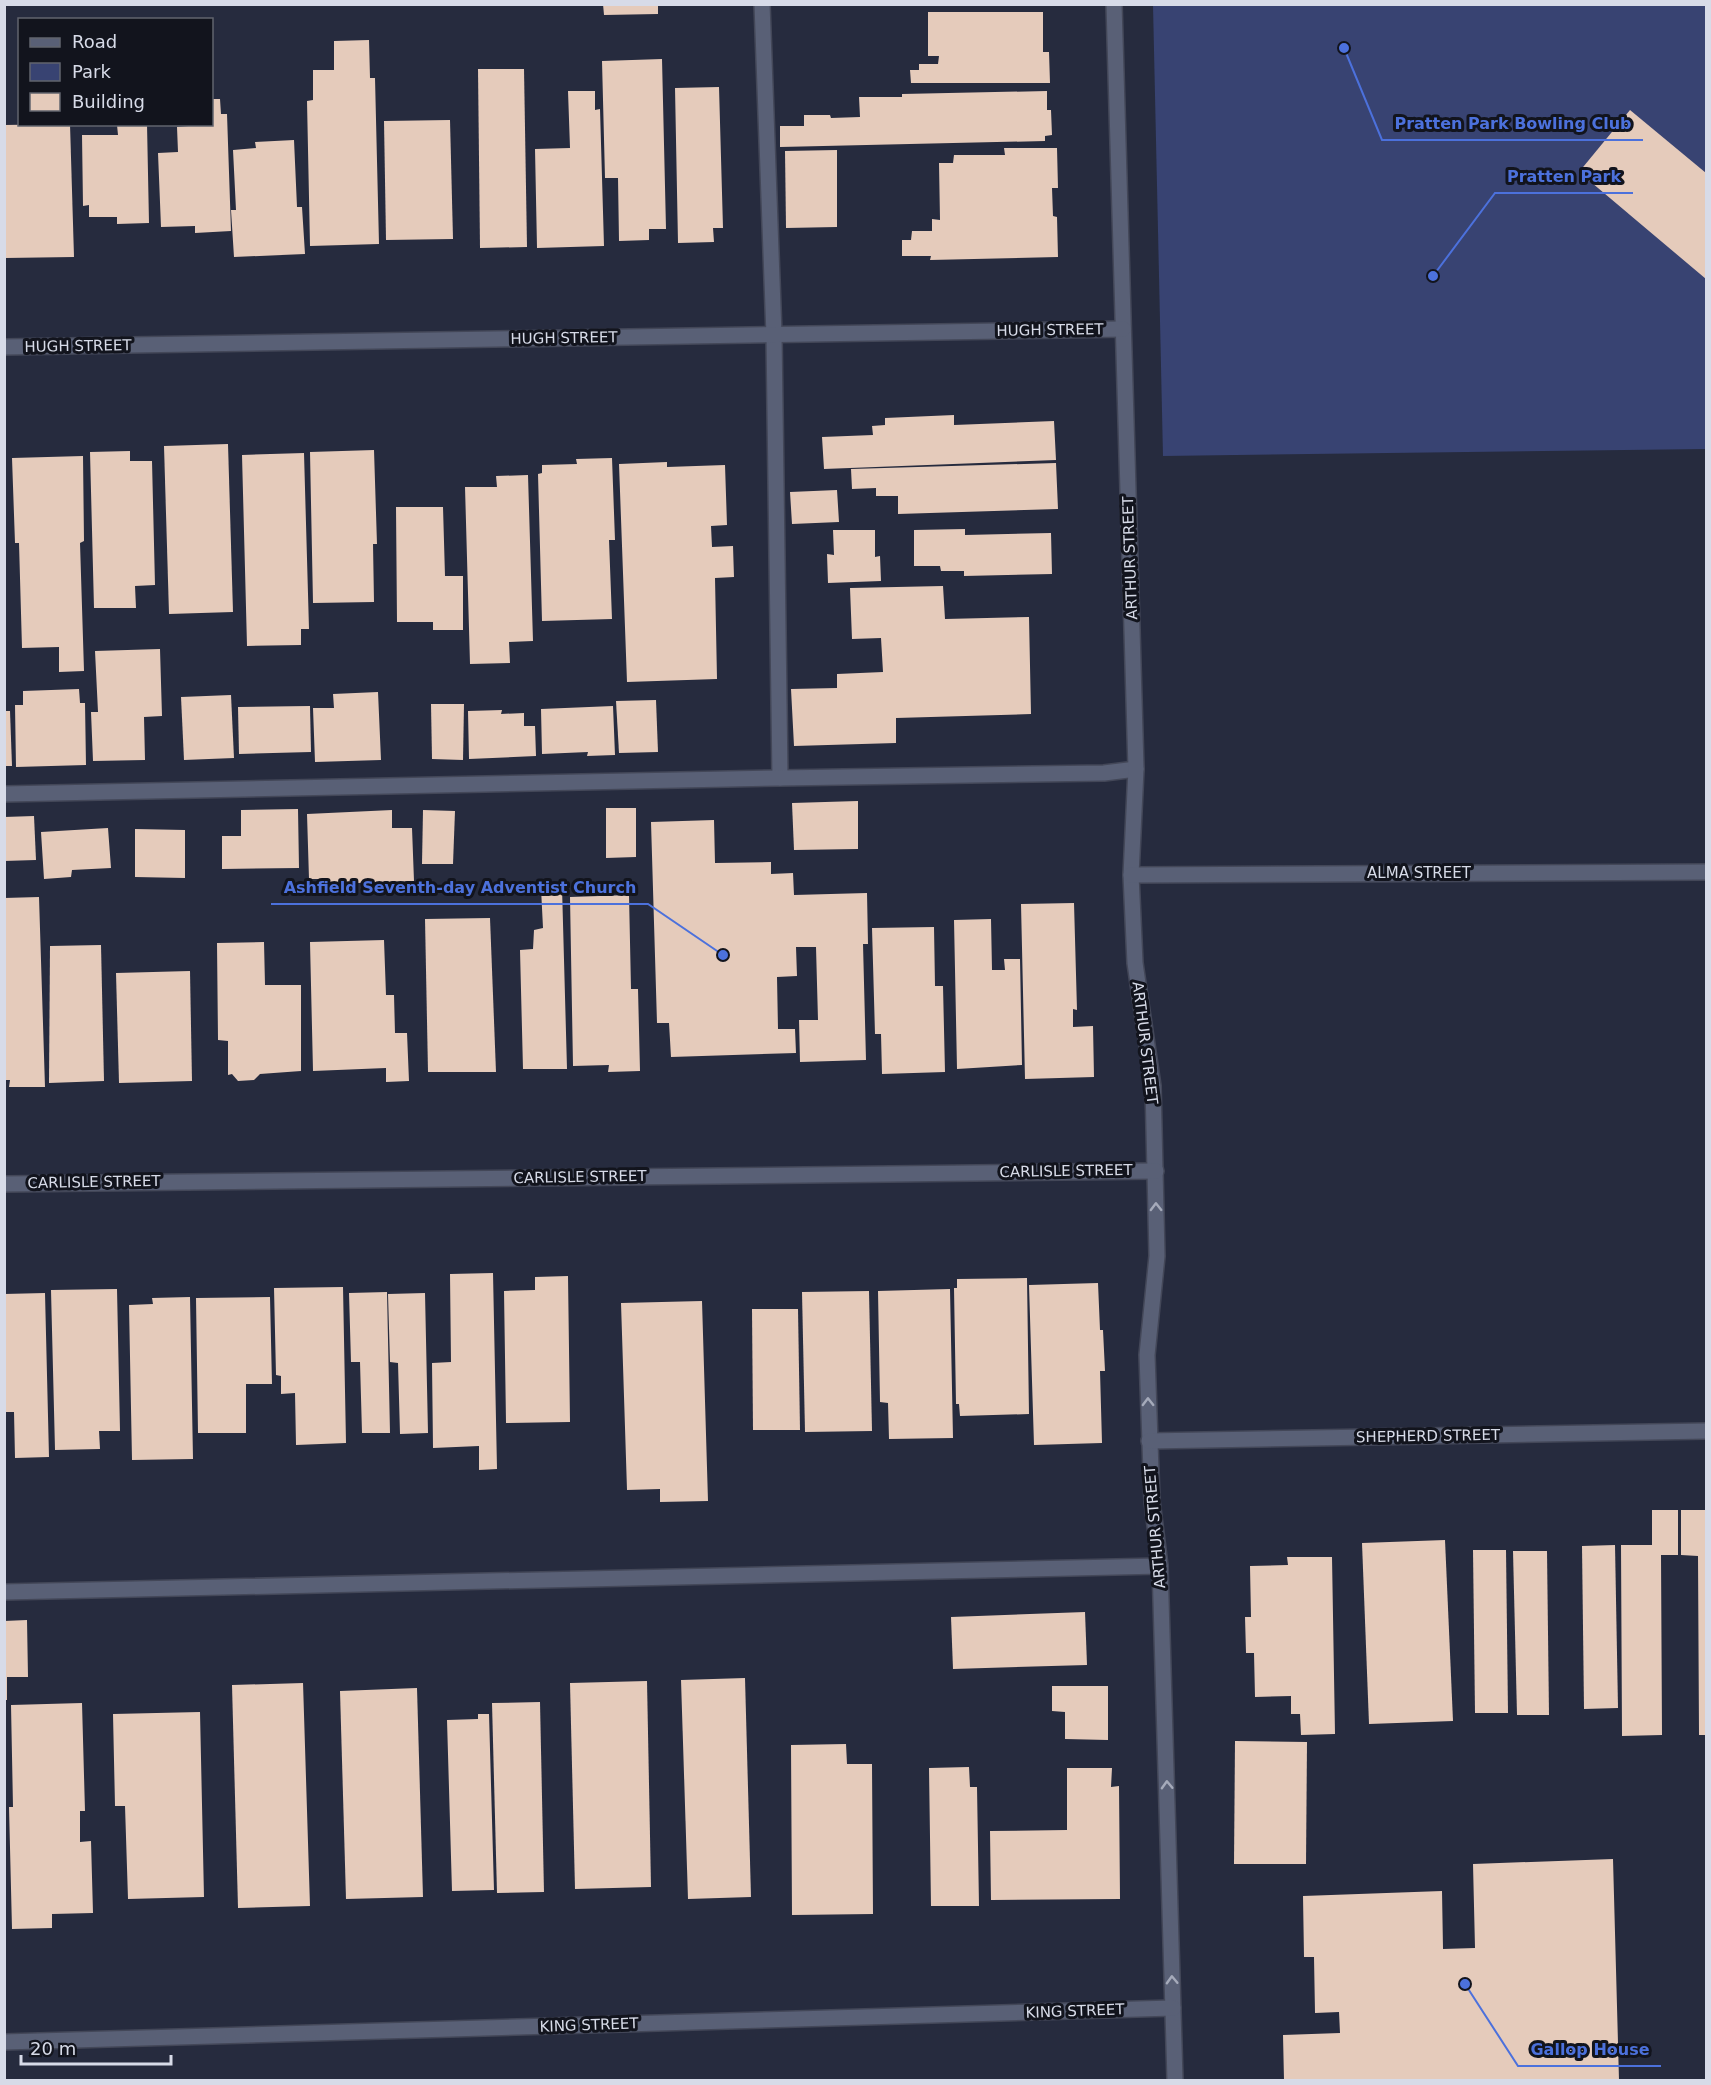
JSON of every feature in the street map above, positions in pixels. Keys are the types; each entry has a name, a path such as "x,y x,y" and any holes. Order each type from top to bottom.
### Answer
{"street":[{"path":"762,4 774,334 780,778"},
{"name":"ARTHUR STREET","path":"1114,4 1136,770 1131,875 1135,963 1153,1086 1156,1256 1147,1355 1152,1501 1160,1566 1175,2080"},
{"name":"HUGH STREET","path":"4,347 1123,329"},
{"path":"4,794 1104,773 1136,770"},
{"name":"ALMA STREET","path":"1131,875 1707,872"},
{"name":"CARLISLE STREET","path":"4,1184 1156,1171"},
{"name":"SHEPHERD STREET","path":"1149,1441 1707,1431"},
{"path":"4,1592 1160,1566"},
{"name":"KING STREET","path":"4,2042 1173,2008"}],"green space":[{"path":"1153,5 1706,5 1706,449 1163,456"}],"building":[{"path":"603,4 658,4 658,14 604,15"},
{"path":"928,12 1043,12 1043,52 1049,52 1050,83 911,83 910,70 919,70 919,64 938,64 939,56 928,56"},
{"path":"369,40 370,78 375,78 379,244 310,246 307,101 313,100 313,70 334,70 334,41"},
{"path":"662,59 666,229 649,229 649,240 619,241 618,178 605,178 602,61"},
{"path":"478,69 524,69 527,247 480,248"},
{"path":"719,87 723,228 713,228 714,242 678,243 675,88"},
{"path":"568,91 595,91 595,110 600,109 604,246 537,248 535,149 570,148"},
{"path":"1047,91 1047,110 1051,110 1052,135 1045,136 1045,141 780,147 780,126 804,126 804,115 830,115 831,118 860,117 859,97"},
{"path":"213,99 220,99 221,114 227,114 231,231 195,233 195,226 161,227 158,153 178,152 177,127 213,126"},
{"path":"1630,110 1706,173 1706,279 1579,172"},
{"path":"450,120 453,239 386,240 384,121"},
{"path":"4,125 70,126 74,257 5,258"},
{"path":"117,126 147,126 149,223 117,224 117,217 89,217 89,205 83,206 82,135 118,135"},
{"path":"294,140 297,207 302,207 305,254 234,257 231,210 236,210 233,150 256,148 255,142"},
{"path":"1004,148 1057,148 1058,188 1052,188 1053,216 1057,217 1058,257 930,260 931,256 902,256 902,240 911,240 912,231 932,231 932,219 940,220 939,163 953,163 954,155 1005,155"},
{"path":"837,150 837,227 786,228 785,151"},
{"path":"954,415 954,425 1054,421 1056,460 824,469 822,437 873,435 872,426 885,425 885,418"},
{"path":"228,444 233,612 169,614 164,446"},
{"path":"374,450 377,544 373,544 374,602 313,603 310,452"},
{"path":"130,451 130,461 152,461 155,585 135,586 136,608 94,608 90,452"},
{"path":"304,453 309,629 301,629 301,645 247,646 242,455"},
{"path":"83,456 84,541 80,543 84,671 59,672 59,647 22,648 19,543 15,543 12,458"},
{"path":"612,458 615,540 609,540 612,619 542,621 538,474 542,473 542,465 577,464 576,459"},
{"path":"667,462 667,467 725,465 727,525 711,526 712,547 733,546 734,577 715,578 717,679 627,682 619,464"},
{"path":"1056,463 1058,509 898,514 898,496 876,496 876,488 852,489 851,469"},
{"path":"528,475 533,641 509,642 510,663 470,664 465,487 497,487 496,476"},
{"path":"837,490 839,522 792,524 790,492"},
{"path":"396,507 443,507 445,576 463,576 463,630 433,630 433,622 397,622"},
{"path":"965,529 965,535 1051,533 1052,574 964,576 964,571 941,571 940,566 914,566 914,530"},
{"path":"833,530 875,530 875,557 880,556 881,581 828,583 827,554 834,555"},
{"path":"943,586 945,619 1029,617 1031,714 896,718 896,743 794,746 791,689 837,688 837,674 883,672 881,638 852,639 850,588"},
{"path":"160,649 162,716 144,717 145,760 93,761 91,712 98,712 95,651"},
{"path":"79,689 80,703 85,703 86,765 16,767 15,705 23,705 23,691"},
{"path":"378,692 381,760 315,762 313,708 334,708 333,694"},
{"path":"231,695 234,758 184,760 181,697"},
{"path":"656,700 658,752 619,753 616,701"},
{"path":"431,704 464,704 463,760 432,759"},
{"path":"310,706 311,752 239,754 238,707"},
{"path":"613,706 615,755 587,756 588,752 542,754 541,709"},
{"path":"502,710 501,714 524,713 524,726 535,726 536,756 469,759 468,711"},
{"path":"4,711 10,711 12,766 4,766"},
{"path":"858,801 858,849 794,850 792,803"},
{"path":"606,808 636,808 636,857 606,858"},
{"path":"298,809 299,868 222,869 222,836 241,836 241,810"},
{"path":"392,810 392,828 412,828 414,881 329,884 329,879 309,879 307,814"},
{"path":"423,810 455,811 453,864 422,864"},
{"path":"34,816 36,860 4,861 4,817"},
{"path":"714,820 715,863 771,862 771,874 793,873 794,895 867,893 868,944 863,944 866,1060 800,1062 799,1020 818,1020 816,947 796,947 797,976 777,977 778,1029 795,1029 796,1053 671,1057 669,1023 657,1023 651,822"},
{"path":"108,828 111,868 72,870 71,877 44,879 41,832"},
{"path":"135,829 185,830 185,878 135,877"},
{"path":"562,887 567,1069 523,1069 520,950 533,949 534,930 543,928 541,888"},
{"path":"629,895 631,989 638,989 640,1071 608,1072 609,1065 573,1066 570,897"},
{"path":"39,897 45,1087 9,1087 10,1080 4,1080 4,898"},
{"path":"1074,903 1077,1010 1073,1009 1073,1027 1093,1026 1094,1077 1025,1079 1021,904"},
{"path":"490,918 496,1072 428,1072 425,919"},
{"path":"991,919 992,970 1005,970 1004,959 1020,959 1022,1065 957,1069 954,920"},
{"path":"934,927 935,986 943,986 945,1072 882,1074 881,1034 875,1034 872,928"},
{"path":"384,940 386,995 394,995 395,1033 407,1033 409,1081 386,1082 386,1068 313,1071 310,942"},
{"path":"264,942 265,985 301,985 301,1071 260,1074 254,1080 238,1081 232,1074 228,1075 228,1041 218,1040 217,943"},
{"path":"101,945 104,1081 49,1083 50,946"},
{"path":"190,971 192,1081 119,1083 116,973"},
{"path":"493,1273 497,1469 479,1470 479,1446 433,1448 432,1363 451,1362 450,1274"},
{"path":"568,1276 570,1422 506,1423 504,1291 535,1290 535,1277"},
{"path":"1027,1278 1029,1414 960,1416 959,1404 956,1404 954,1288 957,1288 957,1279"},
{"path":"1098,1283 1105,1371 1100,1371 1102,1443 1034,1445 1029,1285"},
{"path":"343,1287 346,1443 296,1445 295,1393 281,1394 281,1376 276,1375 274,1288"},
{"path":"117,1289 120,1431 99,1431 100,1449 55,1450 51,1290"},
{"path":"950,1289 953,1438 889,1439 888,1403 880,1402 878,1291"},
{"path":"869,1291 872,1431 805,1432 802,1292"},
{"path":"387,1292 390,1433 362,1433 360,1362 351,1362 349,1293"},
{"path":"45,1293 49,1457 15,1458 14,1412 5,1412 4,1294"},
{"path":"425,1293 428,1433 400,1434 398,1363 390,1362 388,1294"},
{"path":"190,1297 193,1459 132,1460 129,1305 153,1304 152,1298"},
{"path":"270,1297 272,1384 246,1384 246,1433 198,1433 196,1298"},
{"path":"702,1301 708,1501 660,1502 660,1489 627,1490 621,1303"},
{"path":"752,1309 798,1309 800,1430 753,1430"},
{"path":"1652,1510 1678,1510 1678,1555 1661,1555 1662,1735 1622,1736 1621,1545 1652,1545"},
{"path":"1681,1510 1706,1510 1706,1735 1699,1735 1698,1556 1681,1555"},
{"path":"1445,1540 1453,1721 1369,1724 1362,1543"},
{"path":"1615,1545 1618,1708 1584,1709 1582,1546"},
{"path":"1473,1550 1506,1550 1508,1713 1475,1713"},
{"path":"1513,1551 1547,1551 1549,1715 1517,1715"},
{"path":"1287,1557 1332,1557 1335,1734 1301,1735 1300,1714 1291,1714 1291,1696 1255,1697 1254,1653 1246,1653 1245,1617 1251,1617 1250,1566 1288,1565"},
{"path":"1085,1612 1087,1665 953,1669 951,1617"},
{"path":"27,1620 28,1677 7,1677 7,1700 4,1700 4,1621"},
{"path":"745,1678 751,1897 688,1899 681,1680"},
{"path":"647,1681 651,1887 575,1889 570,1683"},
{"path":"303,1683 310,1906 238,1908 232,1685"},
{"path":"1052,1686 1108,1686 1108,1740 1065,1739 1065,1712 1052,1711"},
{"path":"417,1688 423,1897 346,1899 340,1691"},
{"path":"540,1702 544,1892 497,1893 492,1703"},
{"path":"82,1703 85,1811 80,1811 80,1842 91,1841 93,1913 52,1914 52,1928 12,1929 9,1807 13,1807 11,1705"},
{"path":"200,1712 204,1897 128,1899 125,1806 115,1806 113,1714"},
{"path":"478,1714 489,1714 494,1890 452,1891 447,1720 478,1719"},
{"path":"1235,1741 1307,1742 1306,1864 1234,1864"},
{"path":"846,1744 847,1764 872,1764 873,1914 792,1915 791,1745"},
{"path":"969,1767 970,1787 977,1787 979,1906 931,1906 929,1768"},
{"path":"1067,1768 1112,1768 1111,1787 1119,1786 1120,1899 991,1900 990,1831 1067,1830"},
{"path":"1613,1859 1619,2080 1284,2080 1283,2035 1340,2033 1339,2012 1315,2013 1314,1957 1304,1957 1303,1896 1442,1891 1443,1949 1475,1948 1473,1864"}],"place":[{"name":"Pratten Park Bowling Club","path":"1344,48"},
{"name":"Pratten Park","path":"1433,276"},
{"name":"Ashfield Seventh-day Adventist Church","path":"723,955"},
{"name":"Gallop House","path":"1465,1984"}]}
